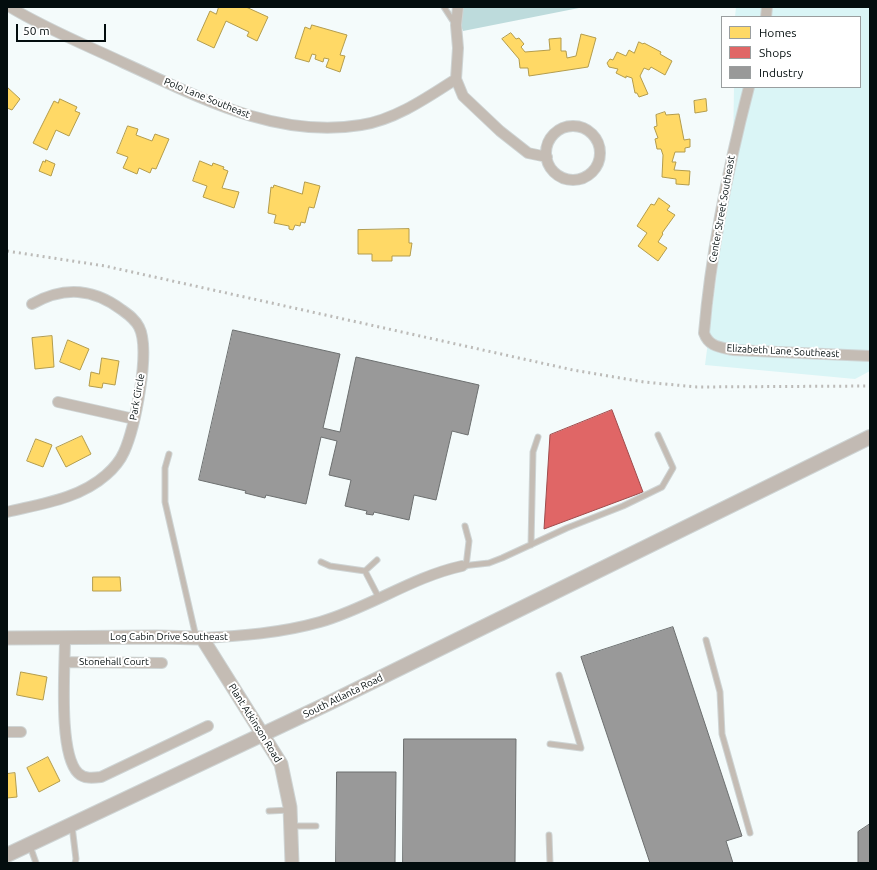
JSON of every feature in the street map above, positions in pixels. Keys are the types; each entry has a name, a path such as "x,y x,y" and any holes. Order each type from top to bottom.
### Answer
{"main road":[{"name":"South Atlanta Road","path":"7,856 514,613 865,439"}],"street":[{"name":"Polo Lane Southeast","path":"10,7 75,40 179,88 218,105 267,121 306,127 362,125 387,117 424,99 456,79"},
{"path":"458,7 456,25 458,48 456,79 463,96 500,131 528,153 547,157"},
{"name":"Center Street Southeast","path":"704,333 711,272 729,172 749,88"},
{"path":"576,126 587,130 595,137 600,152 597,165 590,174 575,180 563,178 556,174 548,163 547,157 547,148 553,136 565,128 576,126"},
{"name":"Park Circle","path":"7,512 32,507 74,494 90,487 116,466 124,454 134,419 141,377 143,341 140,327 133,318 112,302 88,293 57,293 32,304"},
{"name":"Elizabeth Lane Southeast","path":"704,333 710,344 733,350 870,356"},
{"path":"58,402 134,419"},
{"name":"Log Cabin Drive Southeast","path":"7,638 199,638 254,635 287,630 320,622 426,577 464,566"},
{"path":"65,638 64,713 66,741 72,765 78,774 90,779 101,777 208,726"},
{"name":"Plant Atkinson Road","path":"199,638 263,734 281,764 290,810 292,863"},
{"name":"Stonehall Court","path":"65,662 162,662"},
{"path":"7,732 21,732"}],"lane":[{"path":"444,7 456,25"},
{"path":"465,526 468,541 464,566 489,562 567,528 623,506 662,487 673,468 658,435"},
{"path":"531,545 533,452 538,437"},
{"path":"169,454 165,468 164,502 199,638"},
{"path":"365,571 377,560"},
{"path":"321,562 330,566 365,571"},
{"path":"365,571 379,598"},
{"path":"706,640 720,692 722,734 750,833"},
{"path":"550,744 581,748 559,675"},
{"path":"269,811 290,810"},
{"path":"72,825 76,859 74,863"},
{"path":"291,826 316,826"},
{"path":"549,835 550,863"},
{"path":"30,845 36,863"}],"shaded area":[{"path":"454,7 584,7 463,31"},
{"path":"736,7 870,7 870,371 855,379 705,365 733,148 734,88 861,88 861,16 735,16"}],"building: Homes":[{"path":"219,7 246,7 268,17 257,41 247,36 249,32 226,21 214,48 197,40 210,11 216,14"},
{"path":"312,25 347,35 340,55 345,56 340,72 326,67 329,59 324,58 323,62 315,59 316,55 312,54 309,62 295,58 305,27 310,29"},
{"path":"511,33 516,39 519,38 524,44 521,47 525,52 550,50 549,39 561,38 561,51 566,51 567,58 576,56 581,34 596,38 588,67 529,76 528,68 520,68 519,59 502,39"},
{"path":"639,42 661,52 660,54 672,61 665,75 651,67 649,70 644,68 640,76 648,94 639,97 637,93 635,93 632,78 626,76 626,78 616,73 618,69 609,67 607,63 610,59 613,60 617,52 626,56 629,50 634,53"},
{"path":"7,87 20,99 12,110 7,108"},
{"path":"60,99 77,107 75,111 80,113 69,136 56,130 47,150 33,143 54,101 58,103"},
{"path":"706,99 707,111 695,113 694,101"},
{"path":"665,112 666,115 679,114 684,140 690,139 690,147 685,148 685,152 675,152 672,162 676,162 674,170 690,171 689,185 676,184 676,179 662,177 663,155 661,149 657,149 655,139 658,138 654,127 657,126 656,115"},
{"path":"128,126 138,129 136,135 152,141 155,134 169,139 156,169 152,168 150,173 139,168 137,174 123,168 128,157 117,153"},
{"path":"46,160 55,164 51,176 39,171 43,161 45,162"},
{"path":"200,161 212,166 213,163 224,167 223,169 228,171 222,188 239,192 234,208 203,197 207,186 193,181"},
{"path":"305,182 320,186 314,208 309,207 305,223 301,222 300,226 295,225 293,230 289,229 289,226 274,223 276,215 268,213 271,187 273,188 274,185 302,194"},
{"path":"659,198 670,206 667,210 675,215 662,233 663,234 658,242 667,248 658,261 638,246 647,233 637,226 651,204 654,205"},
{"path":"409,229 409,243 412,243 410,256 392,256 392,261 372,261 372,254 358,254 358,230"},
{"path":"52,336 54,367 35,369 32,338"},
{"path":"68,340 89,349 80,370 60,362"},
{"path":"102,358 119,361 115,385 103,383 102,388 89,386 91,372 99,374"},
{"path":"82,436 91,454 66,467 56,448"},
{"path":"36,439 52,445 43,467 27,461"},
{"path":"93,577 120,577 121,591 93,591"},
{"path":"21,672 47,677 43,700 17,695"},
{"path":"48,757 60,781 39,792 27,768"},
{"path":"15,773 17,797 7,798 7,774"}],"building: Shops":[{"path":"612,410 643,492 544,529 550,435"}],"building: Industry":[{"path":"233,330 340,354 323,428 340,432 356,357 479,385 468,435 452,431 436,500 414,495 409,520 374,512 373,515 366,514 367,511 345,506 351,480 329,475 337,441 321,437 306,504 266,495 265,498 245,493 246,491 199,480"},
{"path":"673,627 742,836 726,841 733,863 650,863 581,657"},
{"path":"404,739 516,739 515,863 403,863"},
{"path":"337,772 396,772 395,863 336,863"},
{"path":"870,824 870,863 858,863 858,832"}],"railway":[{"path":"7,251 105,266 573,370 644,382 697,387 870,386"}]}
